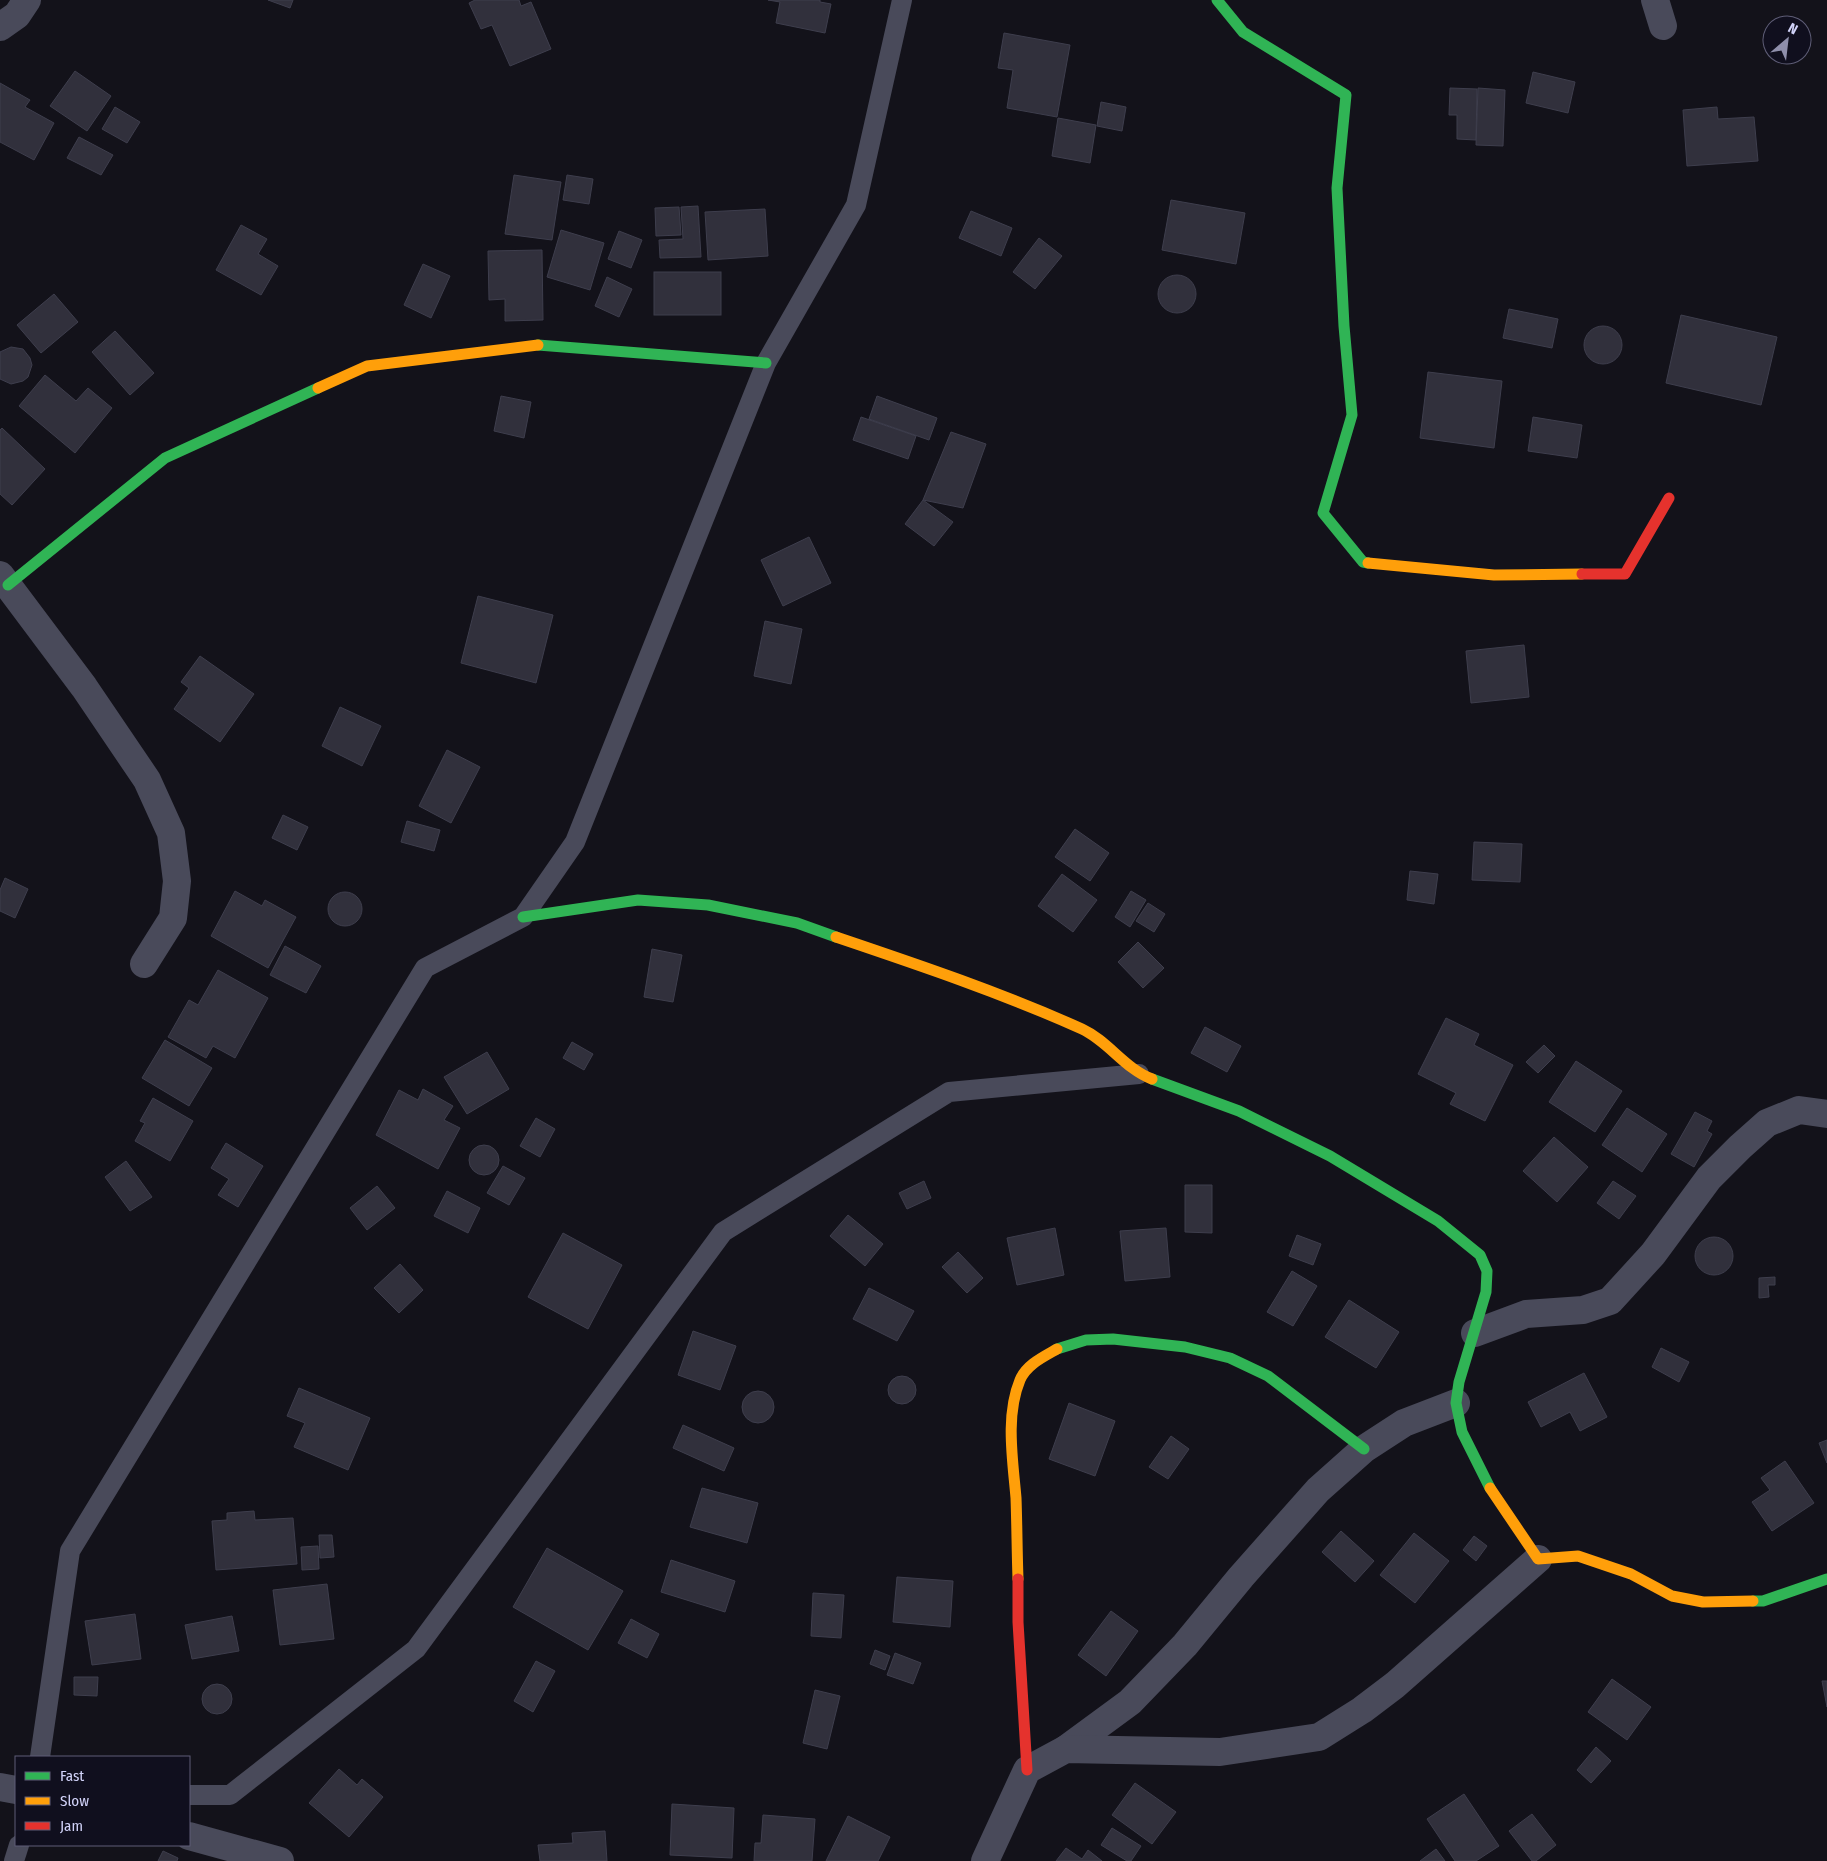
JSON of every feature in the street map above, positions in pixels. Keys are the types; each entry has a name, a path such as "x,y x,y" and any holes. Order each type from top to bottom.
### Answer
{"street":[{"path":"0,27 17,16 26,0"},
{"path":"1217,0 1242,32 1346,95 1337,188 1344,326 1352,415 1323,513 1364,562 1494,575 1625,574 1669,498"},
{"path":"1655,0 1663,26"},
{"path":"144,964 173,918 177,881 171,833 142,772 84,687 4,580 164,458 367,366 537,344 766,363"},
{"path":"523,917 638,900 708,905 797,923 959,979 1084,1030 1113,1050 1139,1074 1239,1111 1330,1156 1438,1221 1480,1255 1488,1271 1486,1292 1459,1382 1456,1403 1462,1432 1486,1482 1538,1559"},
{"path":"1475,1333 1526,1314 1583,1310 1610,1301 1653,1254 1709,1178 1767,1123 1799,1110 1827,1114"},
{"path":"985,1861 1027,1770 1018,1622 1017,1524 1012,1436 1013,1407 1020,1379 1033,1363 1060,1347 1086,1340 1113,1339 1185,1347 1230,1358 1268,1376 1364,1449"},
{"path":"1027,1770 1066,1749 1130,1702 1185,1645 1241,1577 1318,1490 1364,1449 1404,1423 1456,1403"},
{"path":"1066,1749 1220,1752 1319,1737 1362,1710 1395,1686 1538,1559 1578,1556 1631,1574 1672,1596 1703,1602 1763,1601 1827,1579"},
{"path":"0,1787 15,1790"},
{"path":"190,1836 280,1861"}],"lane":[{"path":"40,1756 70,1551 425,968 523,917 575,842 766,363 856,205 902,0"},
{"path":"190,1795 230,1795 416,1649 723,1232 949,1092 1139,1074"},
{"path":"14,1861 19,1846"}],"building":[{"path":"268,0 293,0 290,8"},
{"path":"475,0 519,0 521,6 531,2 551,49 510,66 492,25 481,29 469,3"},
{"path":"768,0 820,0 820,2 831,4 825,33 776,23 780,2"},
{"path":"1004,33 1070,45 1057,117 1007,108 1013,70 998,68"},
{"path":"75,71 111,96 87,131 50,106"},
{"path":"1533,72 1575,82 1568,113 1526,103"},
{"path":"0,83 30,100 25,107 54,123 34,160 0,142"},
{"path":"1450,88 1477,89 1476,140 1457,139 1457,115 1449,115"},
{"path":"1478,88 1505,90 1503,146 1476,145"},
{"path":"1101,102 1126,107 1122,131 1097,126"},
{"path":"115,107 140,122 127,143 102,129"},
{"path":"1717,107 1718,119 1754,117 1758,161 1687,166 1683,110"},
{"path":"1058,118 1096,125 1090,163 1052,156"},
{"path":"79,137 113,155 101,175 67,158"},
{"path":"514,175 561,182 552,240 505,234"},
{"path":"567,175 593,179 589,204 563,200"},
{"path":"1171,200 1245,213 1236,264 1162,250"},
{"path":"698,206 701,257 660,258 659,240 683,239 681,207"},
{"path":"679,207 681,235 656,236 655,208"},
{"path":"765,209 768,256 708,260 705,212"},
{"path":"971,211 1012,228 1001,256 959,238"},
{"path":"241,225 267,239 258,254 278,266 261,295 216,270"},
{"path":"561,230 604,243 590,290 547,277"},
{"path":"619,231 642,240 631,268 608,259"},
{"path":"1039,238 1062,256 1035,289 1013,272"},
{"path":"542,250 543,320 505,321 505,299 489,300 488,251"},
{"path":"423,264 450,276 431,318 404,305"},
{"path":"654,272 721,272 721,315 654,315"},
{"path":"1177,275 1190,281 1196,294 1190,307 1177,313 1164,307 1158,294 1164,281"},
{"path":"607,277 632,289 619,317 595,306"},
{"path":"54,294 78,322 41,353 17,325"},
{"path":"1509,309 1558,319 1552,348 1503,338"},
{"path":"1681,315 1777,337 1761,405 1666,383"},
{"path":"1603,326 1616,332 1622,345 1616,358 1603,364 1590,358 1584,345 1590,332"},
{"path":"115,331 154,373 130,395 92,352"},
{"path":"11,347 23,349 30,358 32,365 28,377 23,381 11,384 0,379 0,352"},
{"path":"1428,372 1502,381 1494,448 1420,438"},
{"path":"45,375 76,401 88,388 112,408 75,453 19,406"},
{"path":"501,396 531,402 524,438 494,431"},
{"path":"877,396 937,418 929,440 869,419"},
{"path":"861,417 916,436 908,459 853,440"},
{"path":"1533,417 1582,425 1577,458 1528,451"},
{"path":"2,428 45,469 12,505 0,494 0,430"},
{"path":"951,432 986,444 963,508 923,500"},
{"path":"923,500 953,522 934,546 905,524"},
{"path":"809,537 831,583 783,606 761,560"},
{"path":"478,596 553,615 536,683 461,663"},
{"path":"765,621 802,629 791,684 754,676"},
{"path":"1524,645 1529,697 1471,703 1466,651"},
{"path":"200,656 254,694 220,742 174,709 189,688 181,682"},
{"path":"340,707 381,726 362,766 322,746"},
{"path":"447,750 480,767 451,823 419,806"},
{"path":"283,815 308,827 297,850 272,838"},
{"path":"407,821 440,830 434,851 401,842"},
{"path":"1075,829 1109,853 1090,881 1055,857"},
{"path":"1474,842 1522,844 1520,882 1472,880"},
{"path":"1410,871 1438,874 1434,904 1407,900"},
{"path":"1062,874 1097,900 1073,932 1038,906"},
{"path":"5,878 28,889 15,918 0,911 0,890"},
{"path":"235,891 262,906 265,900 296,917 268,968 211,936"},
{"path":"1131,891 1146,900 1130,927 1115,917"},
{"path":"345,892 357,897 362,909 357,921 345,926 333,921 328,909 333,897"},
{"path":"1148,903 1165,914 1154,932 1136,921"},
{"path":"1138,942 1164,968 1143,988 1118,962"},
{"path":"285,946 321,966 306,993 270,975"},
{"path":"652,949 682,955 673,1002 644,997"},
{"path":"218,970 268,998 235,1058 213,1046 206,1058 168,1037 189,1000 198,1005"},
{"path":"1446,1018 1479,1034 1474,1045 1513,1065 1485,1121 1450,1104 1456,1093 1418,1074"},
{"path":"1205,1027 1241,1046 1227,1072 1191,1053"},
{"path":"165,1040 212,1068 189,1106 142,1078"},
{"path":"572,1042 593,1054 584,1070 563,1058"},
{"path":"1544,1045 1555,1056 1538,1073 1526,1062"},
{"path":"487,1052 509,1089 467,1114 444,1077"},
{"path":"1576,1061 1622,1091 1595,1132 1549,1102"},
{"path":"423,1089 453,1106 444,1120 460,1128 438,1169 376,1135 399,1090 418,1100"},
{"path":"153,1098 193,1121 170,1161 135,1141 145,1123 140,1121"},
{"path":"1627,1108 1667,1134 1642,1172 1602,1145"},
{"path":"1695,1112 1712,1121 1707,1131 1712,1134 1694,1167 1671,1154"},
{"path":"536,1118 555,1129 540,1157 520,1146"},
{"path":"1554,1137 1588,1167 1557,1202 1523,1171"},
{"path":"226,1143 263,1166 238,1207 218,1195 229,1179 211,1168"},
{"path":"484,1145 495,1149 499,1160 495,1171 484,1175 473,1171 469,1160 473,1149"},
{"path":"126,1161 152,1197 130,1211 105,1177"},
{"path":"503,1166 525,1178 509,1205 487,1193"},
{"path":"924,1181 931,1198 907,1209 899,1193"},
{"path":"1613,1181 1636,1196 1619,1219 1597,1203"},
{"path":"1185,1185 1212,1185 1212,1233 1185,1232"},
{"path":"377,1186 395,1208 367,1230 350,1208"},
{"path":"447,1191 480,1208 468,1233 434,1216"},
{"path":"848,1215 883,1244 865,1266 830,1236"},
{"path":"1055,1228 1064,1275 1017,1285 1007,1238"},
{"path":"1166,1228 1170,1277 1125,1281 1120,1231"},
{"path":"563,1233 622,1265 588,1329 528,1297"},
{"path":"1297,1235 1321,1244 1313,1265 1289,1256"},
{"path":"1714,1237 1728,1242 1733,1256 1728,1270 1714,1275 1700,1270 1695,1256 1700,1242"},
{"path":"958,1252 983,1278 967,1293 942,1267"},
{"path":"400,1264 423,1290 399,1313 374,1288"},
{"path":"1292,1271 1317,1286 1293,1326 1267,1312"},
{"path":"1775,1277 1775,1285 1768,1285 1769,1297 1759,1298 1759,1278"},
{"path":"869,1288 914,1311 897,1341 853,1319"},
{"path":"1349,1300 1399,1332 1376,1368 1325,1337"},
{"path":"693,1331 736,1346 720,1390 678,1375"},
{"path":"1661,1348 1689,1362 1679,1382 1652,1367"},
{"path":"1584,1373 1607,1417 1580,1431 1570,1412 1541,1427 1528,1402"},
{"path":"902,1376 912,1380 916,1390 912,1400 902,1404 892,1400 888,1390 892,1380"},
{"path":"299,1388 370,1418 348,1470 294,1447 305,1423 287,1416"},
{"path":"758,1391 764,1392 769,1396 773,1401 773,1413 769,1418 764,1422 758,1423 752,1422 747,1418 743,1413 742,1407 743,1401 747,1396 752,1392"},
{"path":"1069,1403 1115,1421 1095,1476 1049,1459"},
{"path":"683,1425 734,1448 724,1471 673,1448"},
{"path":"1171,1436 1189,1449 1168,1479 1149,1467"},
{"path":"1827,1440 1827,1463 1819,1443"},
{"path":"1785,1461 1814,1503 1772,1531 1752,1502 1770,1490 1761,1478"},
{"path":"702,1488 758,1503 747,1543 690,1527"},
{"path":"254,1511 255,1520 293,1518 297,1564 216,1570 212,1521 227,1520 227,1513"},
{"path":"1341,1531 1374,1561 1355,1582 1322,1552"},
{"path":"1414,1533 1449,1561 1415,1603 1380,1575"},
{"path":"319,1535 332,1535 334,1557 320,1558"},
{"path":"1474,1536 1487,1546 1476,1561 1463,1550"},
{"path":"318,1546 319,1569 302,1570 301,1547"},
{"path":"547,1548 623,1591 588,1650 513,1607"},
{"path":"671,1560 735,1581 725,1612 661,1592"},
{"path":"897,1577 953,1581 950,1627 893,1622"},
{"path":"327,1584 334,1639 280,1645 273,1590"},
{"path":"813,1593 844,1595 841,1638 811,1636"},
{"path":"1111,1611 1138,1631 1106,1676 1078,1655"},
{"path":"135,1614 141,1659 92,1665 85,1621"},
{"path":"232,1616 239,1651 192,1659 185,1625"},
{"path":"631,1619 659,1634 647,1658 618,1643"},
{"path":"875,1650 890,1656 885,1670 870,1664"},
{"path":"895,1653 921,1663 913,1684 887,1675"},
{"path":"536,1661 555,1671 533,1712 514,1701"},
{"path":"74,1677 98,1677 97,1696 74,1695"},
{"path":"1612,1679 1651,1707 1627,1740 1588,1712"},
{"path":"1822,1681 1827,1681 1827,1707"},
{"path":"217,1684 228,1688 232,1699 228,1710 217,1714 206,1710 202,1699 206,1688"},
{"path":"815,1690 840,1696 827,1749 803,1743"},
{"path":"1596,1747 1611,1761 1591,1783 1577,1770"},
{"path":"339,1769 357,1785 362,1779 383,1797 349,1837 309,1803"},
{"path":"1135,1783 1176,1812 1152,1844 1112,1815"},
{"path":"1464,1794 1499,1846 1476,1861 1455,1861 1427,1819"},
{"path":"672,1804 734,1808 732,1858 670,1855"},
{"path":"1532,1814 1556,1845 1536,1861 1532,1861 1509,1831"},
{"path":"763,1815 815,1819 812,1861 754,1861 755,1843 761,1843"},
{"path":"848,1816 890,1837 878,1861 826,1861"},
{"path":"1112,1828 1141,1846 1131,1861 1127,1861 1101,1845"},
{"path":"605,1831 607,1861 540,1861 538,1845 573,1843 572,1833"},
{"path":"1066,1848 1082,1859 1088,1850 1102,1861 1056,1861"},
{"path":"1436,1849 1445,1861 1420,1861"},
{"path":"163,1851 178,1858 177,1861 158,1861"}],"traffic: fast":[{"path":"1217,0 1243,32 1346,95 1337,188 1344,326 1352,415 1323,513 1363,562 1368,563"},
{"path":"538,345 766,363"},
{"path":"8,585 165,458 318,388"},
{"path":"523,917 638,900 708,905 797,923 836,937"},
{"path":"1152,1079 1239,1111 1330,1156 1438,1221 1480,1255 1487,1271 1486,1292 1459,1382 1456,1403 1462,1432 1490,1488"},
{"path":"1057,1349 1086,1340 1113,1339 1185,1347 1230,1358 1268,1376 1364,1449"},
{"path":"1753,1601 1763,1601 1827,1579"}],"traffic: slow":[{"path":"318,388 367,366 538,345"},
{"path":"1368,563 1494,575 1582,574"},
{"path":"836,937 991,991 1082,1029 1100,1040 1133,1069 1152,1079"},
{"path":"1018,1579 1016,1498 1011,1439 1015,1394 1026,1370 1057,1349"},
{"path":"1490,1488 1538,1559 1578,1556 1631,1574 1672,1596 1703,1602 1753,1601"}],"traffic: jam":[{"path":"1582,574 1625,574 1669,498"},
{"path":"1018,1579 1018,1622 1027,1770"}]}
